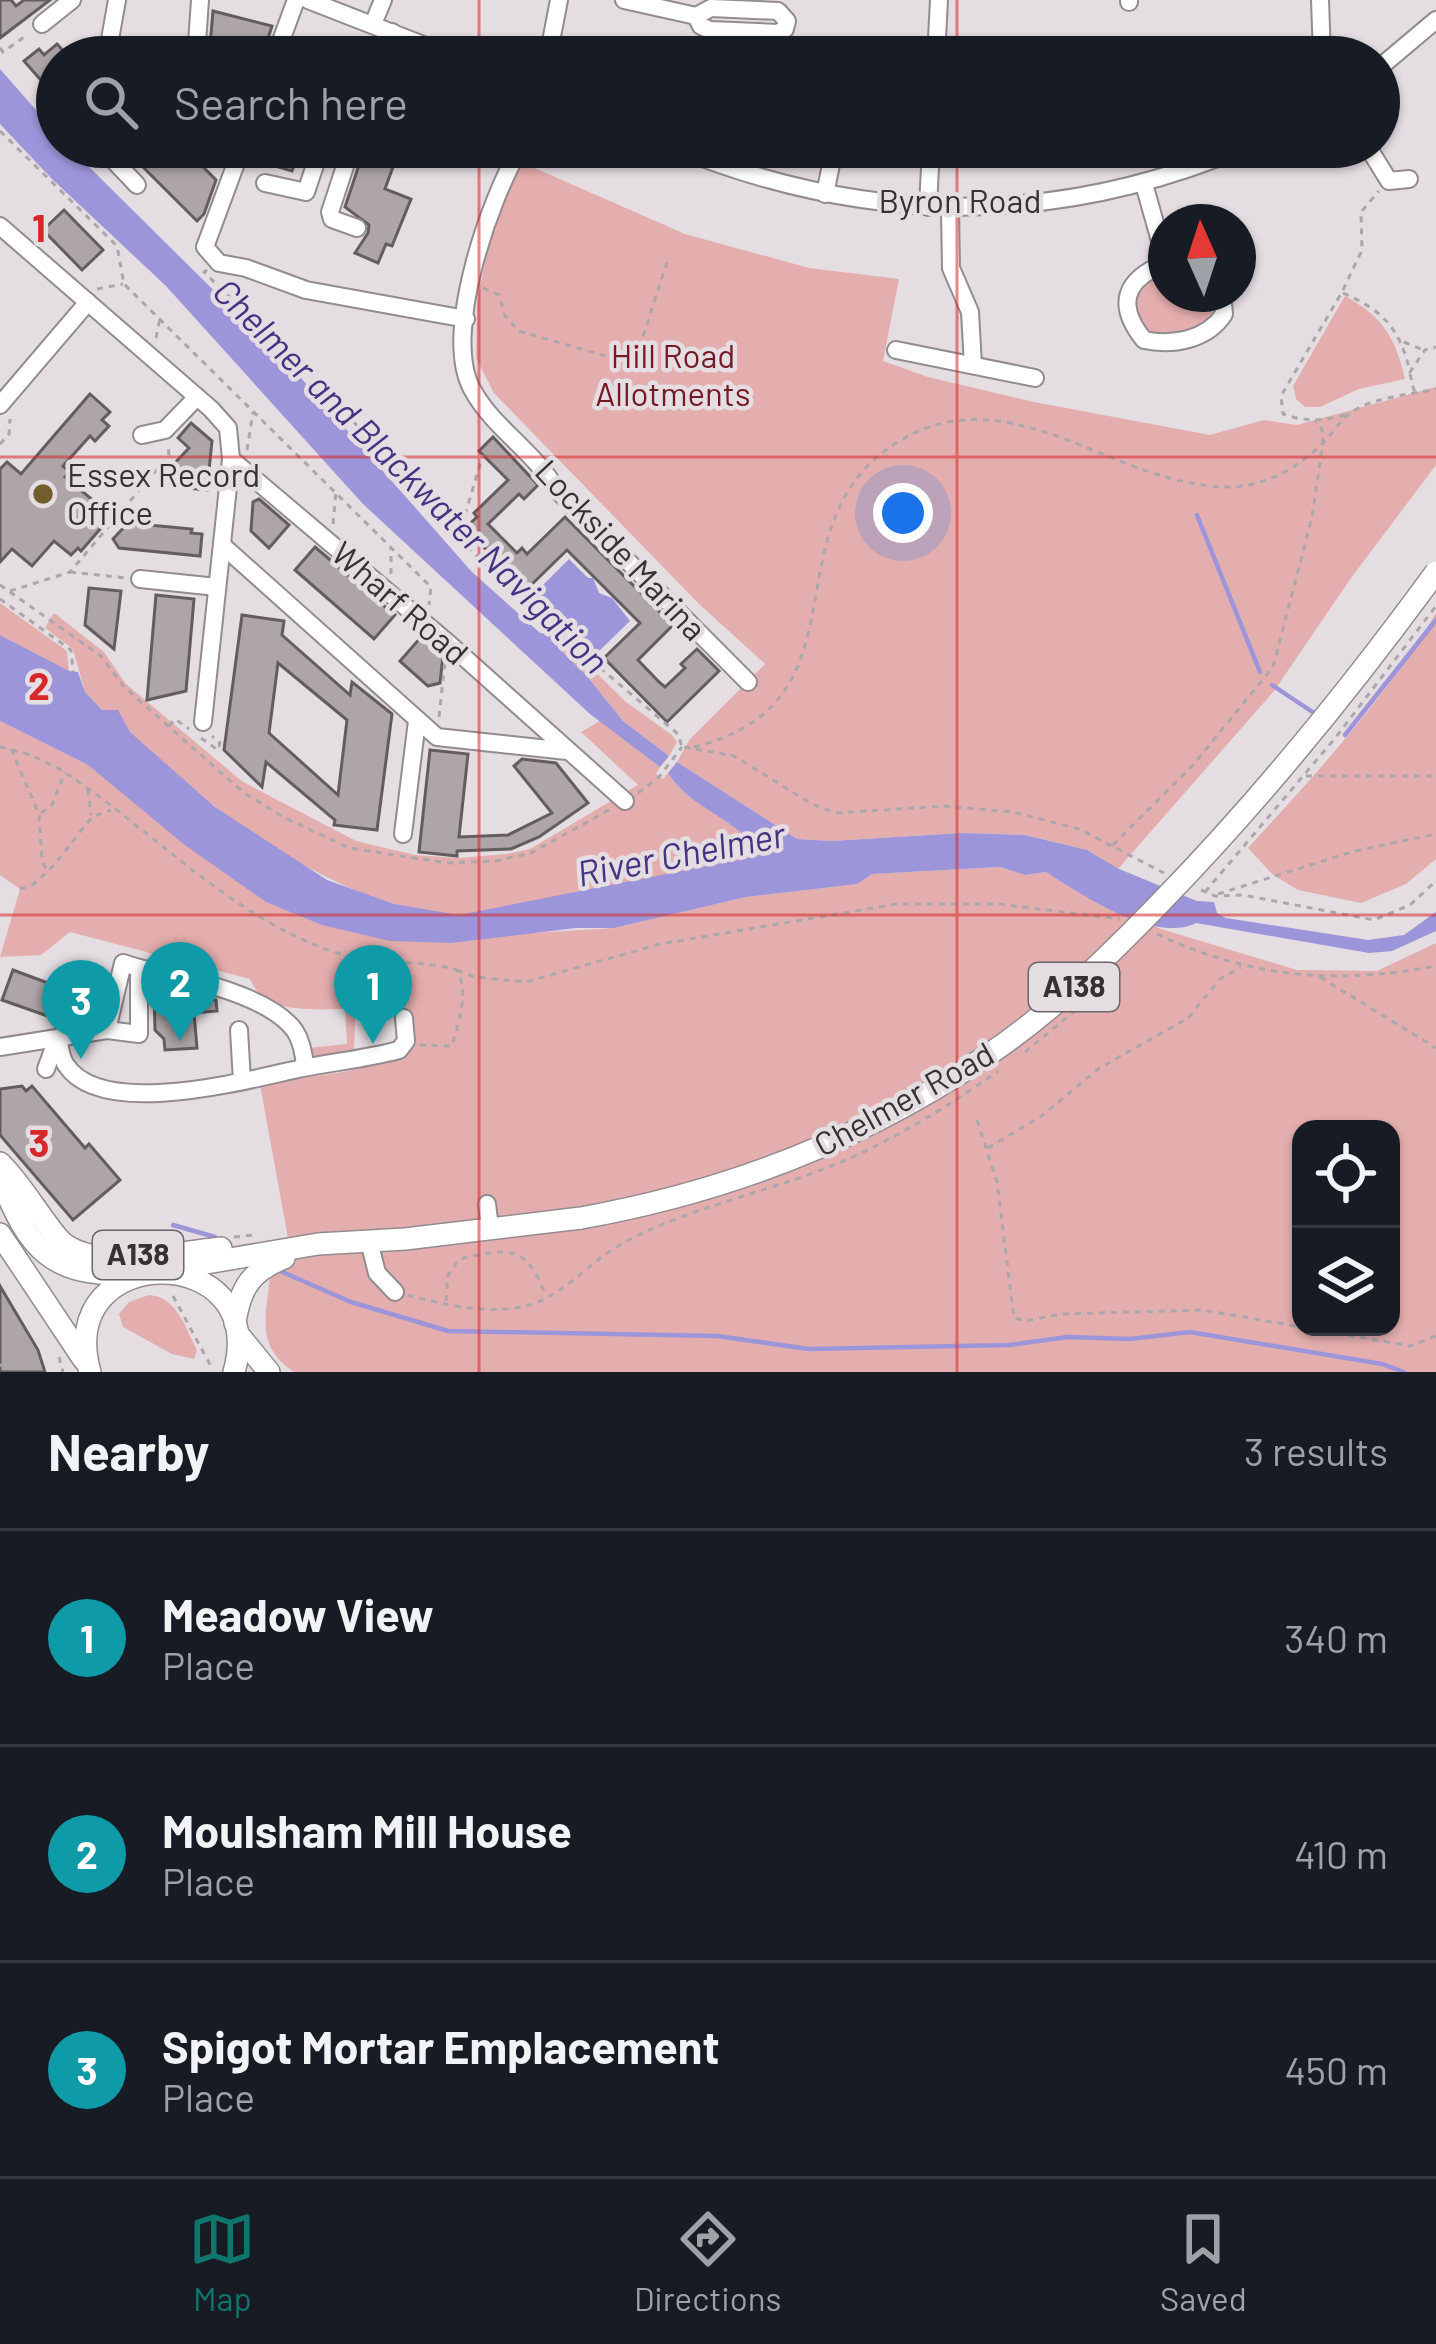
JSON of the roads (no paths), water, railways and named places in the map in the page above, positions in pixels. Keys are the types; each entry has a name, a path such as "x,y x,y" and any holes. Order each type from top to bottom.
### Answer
{"main road":[{"name":"Chelmer Road","path":"0,1177 25,1228 42,1251 63,1267 85,1273 166,1277 318,1244 581,1218 646,1206 807,1154 917,1100 986,1056 1102,963 1201,862 1368,666 1436,572"},
{"name":"A138","path":"0,1163 24,1187 59,1240 77,1253 108,1258 318,1244"},
{"path":"0,1234 88,1369"},
{"name":"Chelmer Road","path":"224,1371 246,1282 260,1267 318,1244"},
{"path":"88,1369 85,1340 92,1315 105,1294 140,1274"},
{"path":"166,1277 201,1281 227,1306 236,1328 268,1372"}],"street":[{"path":"42,24 72,0"},
{"path":"106,36 117,0"},
{"path":"197,36 200,0"},
{"path":"283,36 296,0"},
{"path":"308,0 402,36"},
{"path":"373,24 383,0"},
{"path":"552,36 559,0"},
{"path":"624,0 696,16"},
{"path":"937,36 939,0"},
{"path":"1320,0 1321,36"},
{"path":"1400,50 1436,20"},
{"path":"391,36 392,32"},
{"path":"121,168 137,185"},
{"path":"234,168 205,247 219,263 306,290 466,320"},
{"path":"265,183 305,192 314,168"},
{"path":"344,168 330,216 357,228"},
{"name":"Lockside Marina","path":"508,168 480,234 470,287 464,361 469,384 542,465 556,489 748,682"},
{"name":"Byron Road","path":"742,168 825,194 950,208 1069,200 1144,184 1188,168"},
{"path":"825,194 830,168"},
{"path":"928,207 930,168"},
{"path":"1381,168 1389,181 1409,179"},
{"path":"1144,184 1150,204"},
{"path":"950,208 951,268 970,312 974,365"},
{"name":"Wharf Road","path":"0,226 228,428 238,464 625,801"},
{"path":"1148,271 1136,277 1128,303 1144,340 1162,344 1205,333 1224,312"},
{"path":"1,404 83,297"},
{"path":"896,350 1035,378"},
{"path":"142,435 165,430 197,398"},
{"path":"203,722 222,545 238,464"},
{"path":"222,545 436,737 567,751"},
{"path":"140,579 217,587"},
{"path":"404,835 417,721"},
{"path":"106,1030 123,963 190,978 268,1009 300,1039 305,1067"},
{"path":"0,1046 106,1030 139,1034 139,968"},
{"path":"58,1038 64,1063 100,1086 143,1093 196,1090 399,1050 406,1041 404,1018"},
{"path":"239,1030 242,1081"},
{"path":"46,1069 58,1038"},
{"path":"487,1204 490,1228"},
{"path":"370,1241 377,1274 395,1292"}],"waterway":[{"path":"1197,515 1260,672"},
{"path":"1345,735 1436,620"},
{"path":"1272,685 1317,715"},
{"path":"173,1225 215,1237"},
{"path":"280,1271 351,1302 448,1331 717,1336 809,1349 1009,1345 1068,1337 1130,1339 1190,1332 1382,1364 1404,1372"}],"place":[{"name":"Essex Record Office","path":"43,494"},
{"name":"Moulsham Mill House","path":"180,1041"},
{"name":"Meadow View","path":"373,1044"},
{"name":"Spigot Mortar Emplacement","path":"81,1059"}],"park label":[{"name":"Hill Road Allotments","path":"673,375"}],"water label":[{"name":"Chelmer and Blackwater Navigation","path":"411,476"},
{"name":"River Chelmer","path":"681,854"}]}
